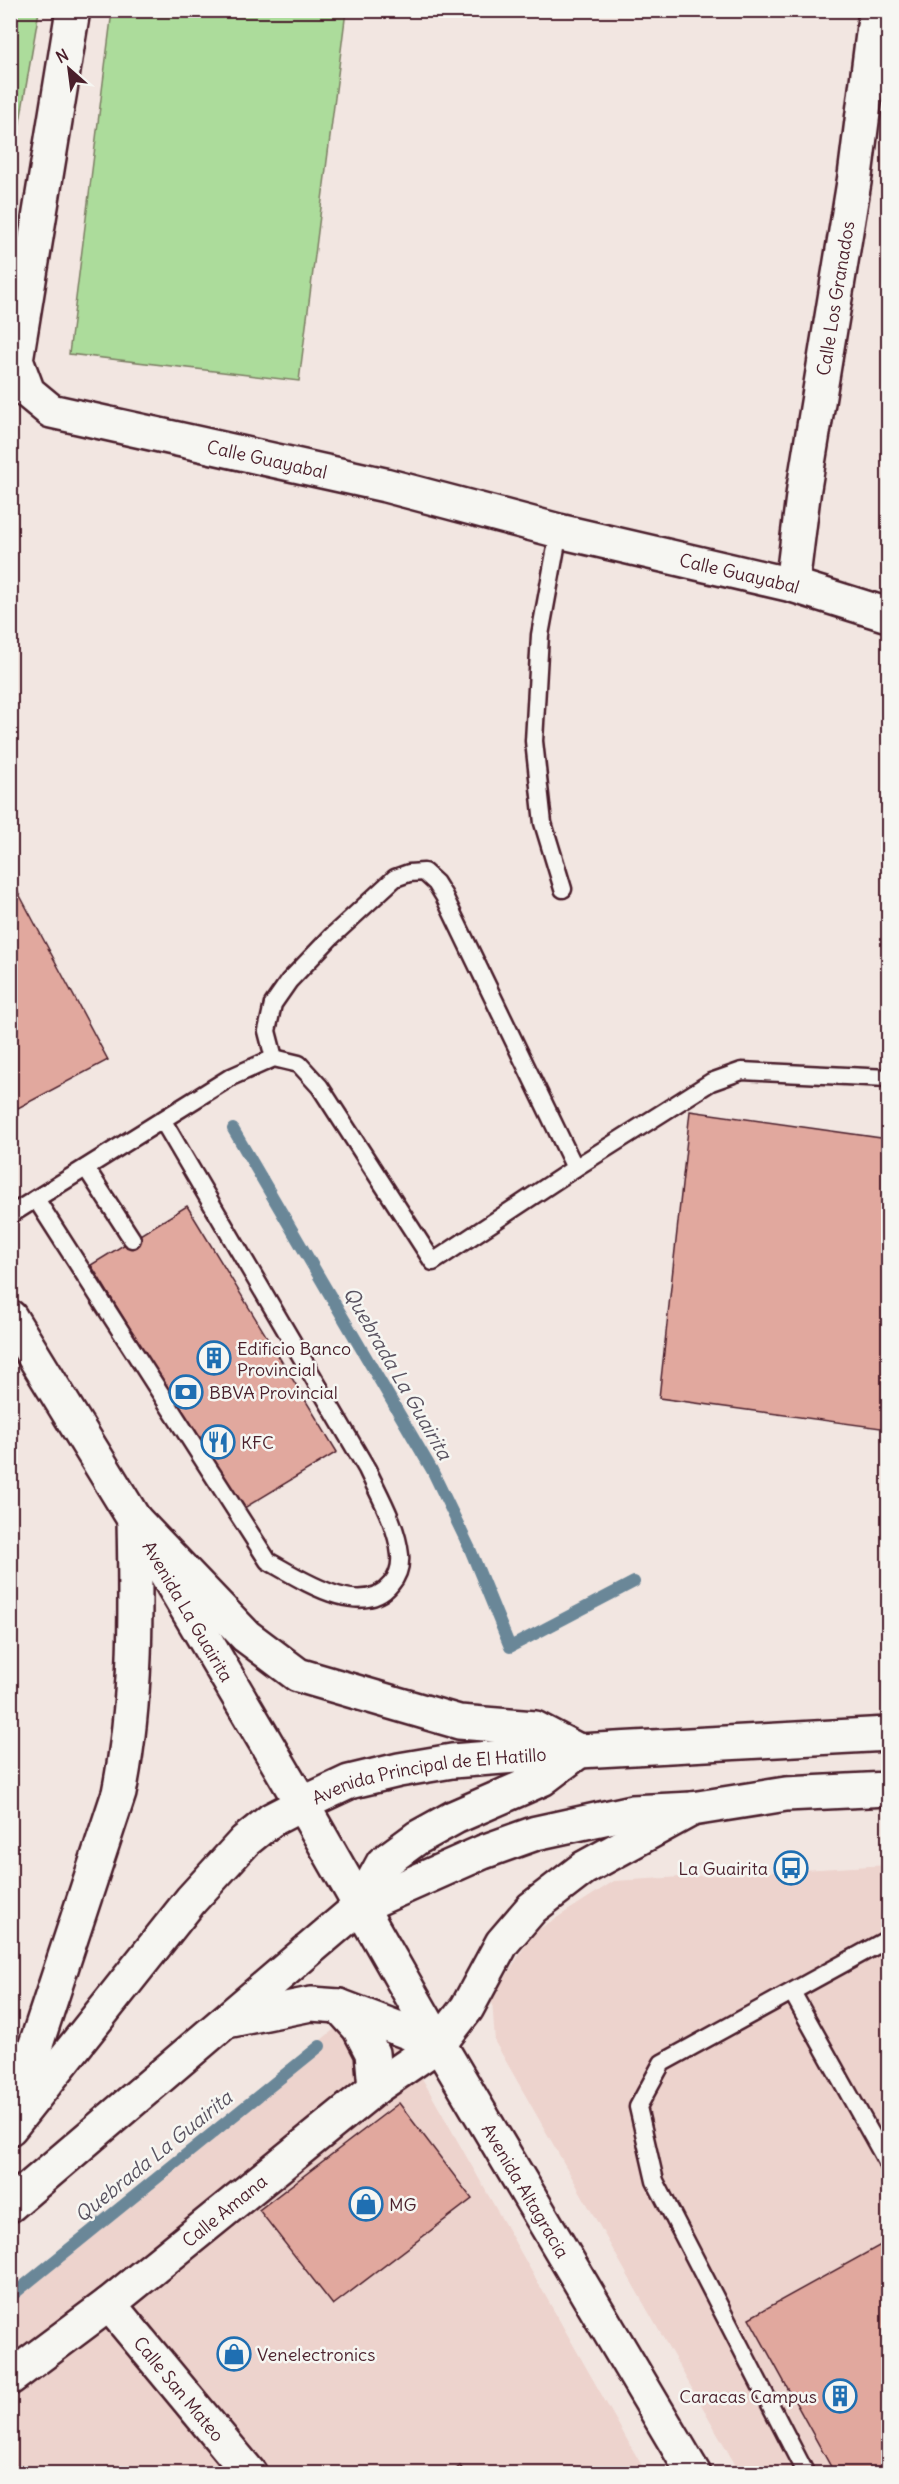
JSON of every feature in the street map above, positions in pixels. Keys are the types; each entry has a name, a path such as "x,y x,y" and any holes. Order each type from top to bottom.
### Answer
{"main road":[{"name":"Calle Guayabal","path":"72,10 16,360 28,392 51,411 385,485 559,531 792,585 888,615"},
{"name":"Calle Los Granados","path":"792,585 804,488 855,176 876,10"},
{"name":"Avenida La Guairita","path":"10,1317 134,1519 302,1804 359,1907"},
{"path":"134,1519 246,1636 298,1675 459,1722 535,1728 579,1751 542,1779 455,1817 417,1838 383,1863 359,1907"},
{"path":"10,2120 119,1793 127,1750 136,1651 134,1519"},
{"name":"Avenida Principal de El Hatillo","path":"10,2128 191,1900 245,1841 271,1820 349,1782 452,1761 579,1751 888,1734"},
{"path":"10,2205 359,1907 483,1852 536,1833 632,1812 692,1809 786,1794 888,1789"},
{"name":"Calle Amana","path":"10,2378 109,2304 375,2088 439,2044 467,2008 502,1943 532,1908 584,1868 692,1809"},
{"name":"Avenida Altagracia","path":"359,1907 694,2474"},
{"path":"226,2021 311,2004 339,2006 439,2044"},
{"path":"339,2006 359,2028 372,2053 375,2088"},
{"name":"Calle San Mateo","path":"109,2304 250,2474"}],"lane":[{"path":"559,531 540,635 534,741 543,823 563,889"},
{"path":"274,1058 267,1031 273,1004 289,981 331,937 396,878 409,873 424,872 436,883 444,896 575,1168"},
{"path":"10,1215 247,1068 274,1058 299,1064 320,1087 433,1262 711,1082 742,1071 888,1078"},
{"path":"36,1199 268,1561 312,1584 348,1599 384,1594 398,1576 400,1555 391,1523 367,1469 162,1121"},
{"path":"86,1168 132,1239"},
{"path":"806,2474 655,2181 638,2107 662,2063 888,1939"},
{"path":"792,1992 888,2164"}],"shaded area":[{"path":"888,1865 888,2473 740,2473 495,2042 492,1999 533,1933 614,1881"},
{"path":"348,2018 398,2036 646,2473 11,2474 11,2293"}],"green space":[{"path":"10,11 39,11 11,174"},
{"path":"112,11 346,11 299,381 69,354"}],"building":[{"path":"10,877 108,1060 18,1108 10,1095"},
{"path":"690,1111 888,1139 888,1429 659,1398"},
{"name":"Edificio Banco Provincial","path":"187,1206 337,1452 241,1510 91,1265"},
{"name":"MG","path":"399,2103 472,2199 333,2305 259,2210"},
{"name":"Caracas Campus","path":"888,2241 888,2474 835,2474 749,2318"},
{"path":"460,2466 466,2474 450,2474"}],"waterway":[{"name":"Quebrada La Guairita","path":"233,1129 432,1470 470,1549 510,1647 634,1582"},
{"name":"Quebrada La Guairita","path":"10,2297 320,2046"}],"place":[{"name":"Edificio Banco Provincial","path":"214,1358"},
{"name":"BBVA Provincial","path":"186,1392"},
{"name":"KFC","path":"218,1442"},
{"name":"La Guairita","path":"791,1868"},
{"name":"MG","path":"366,2204"},
{"name":"Venelectronics","path":"234,2354"},
{"name":"Caracas Campus","path":"840,2396"}]}
